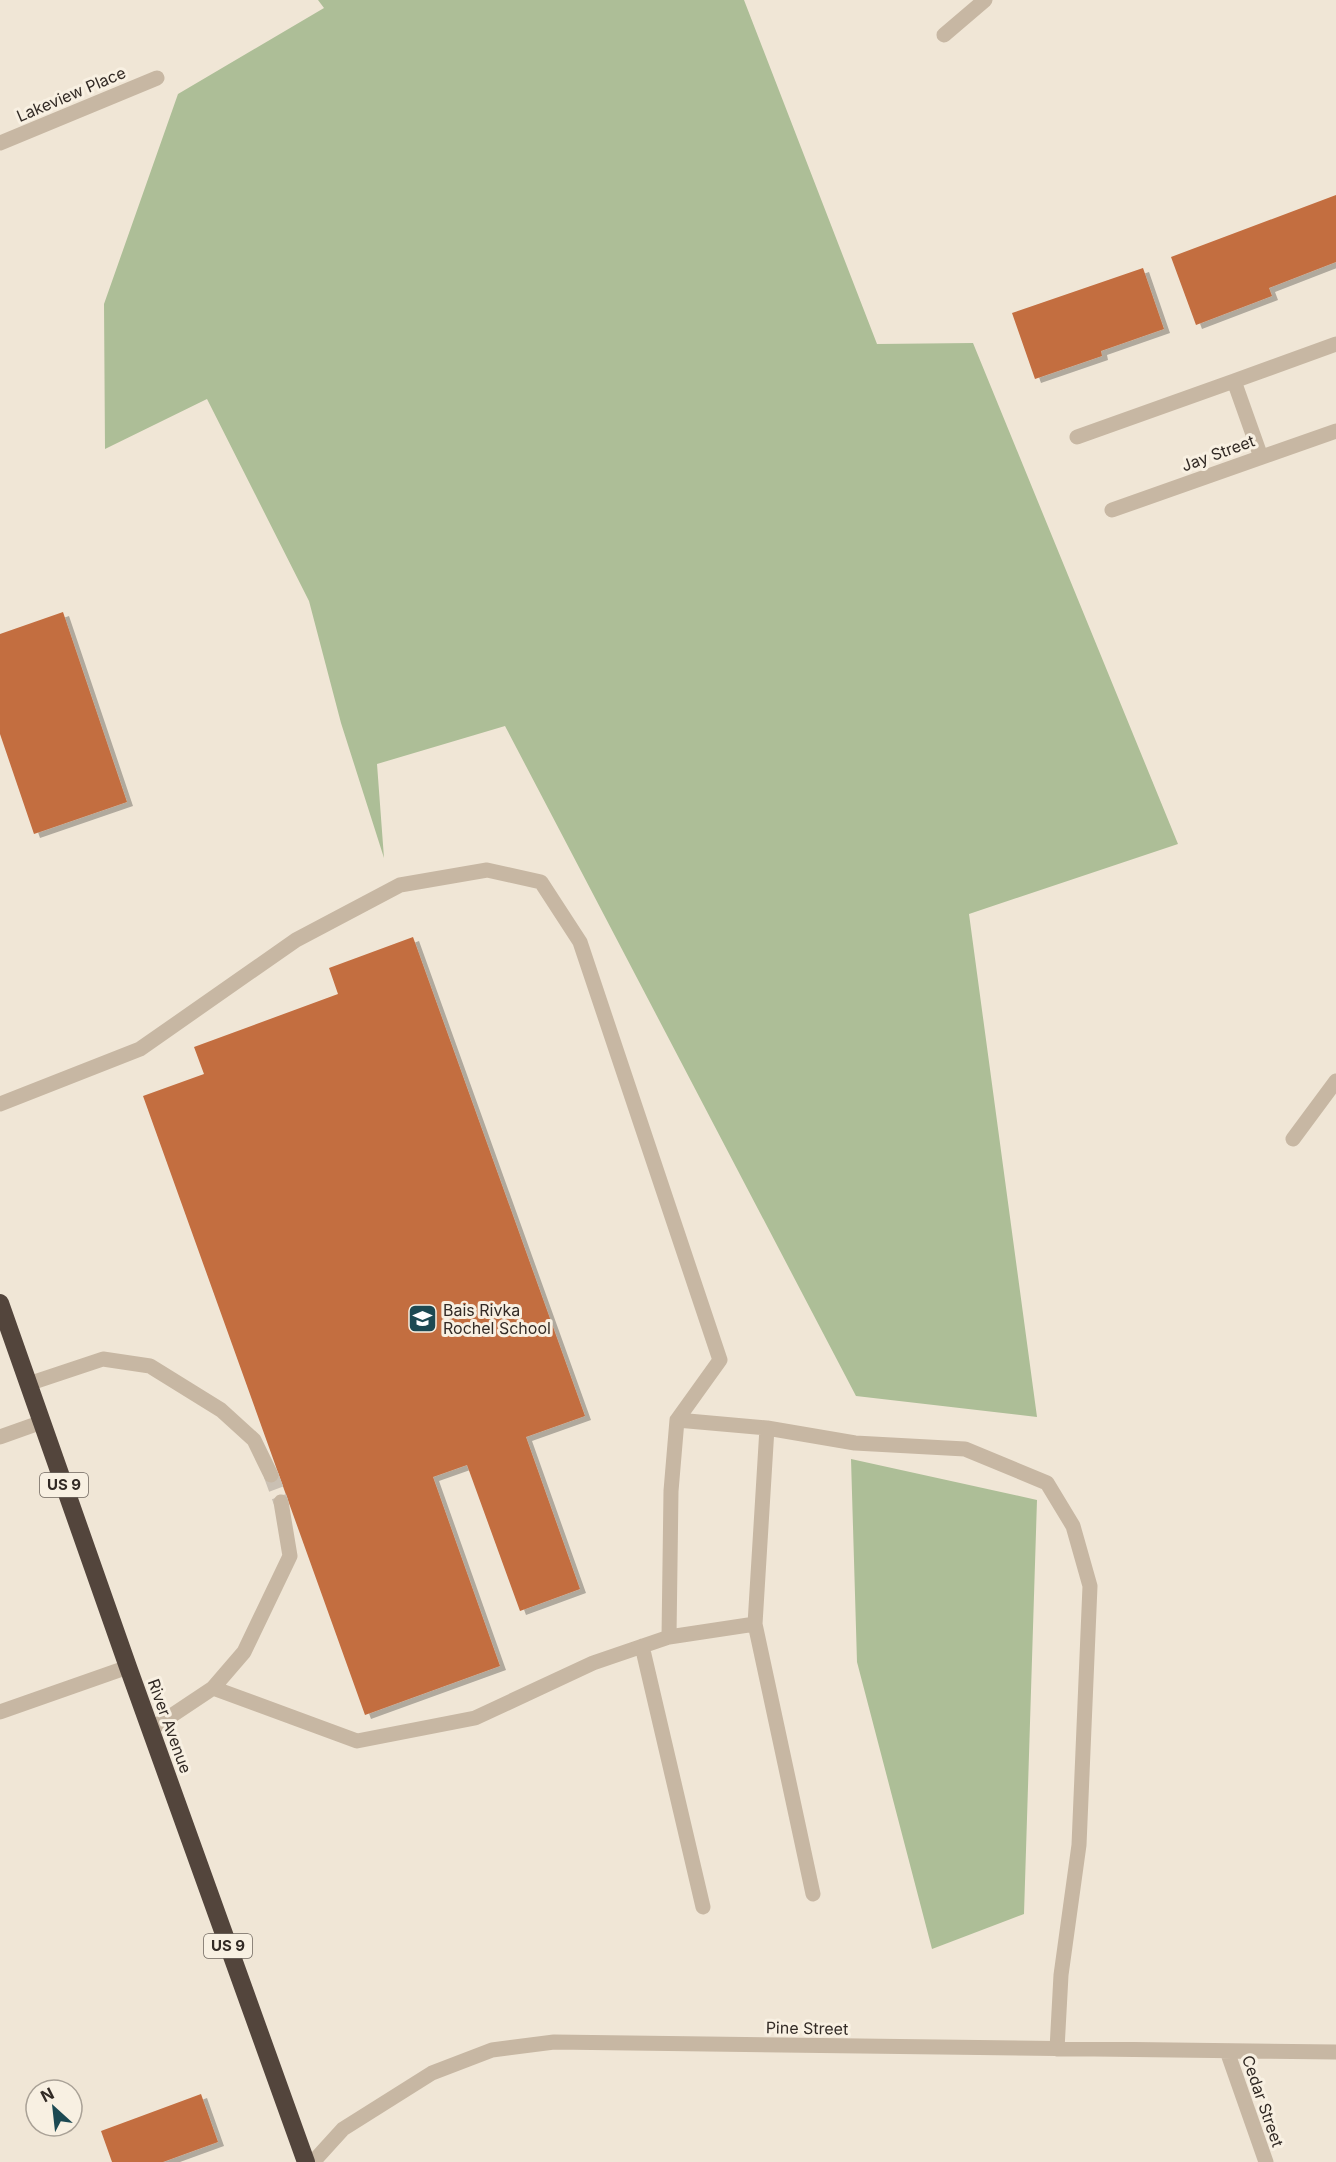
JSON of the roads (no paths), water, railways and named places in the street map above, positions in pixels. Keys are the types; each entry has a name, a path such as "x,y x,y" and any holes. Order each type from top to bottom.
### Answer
{"highway":[{"name":"River Avenue","path":"0,1303 150,1730 306,2162"}],"street":[{"path":"944,35 985,0"},
{"name":"Lakeview Place","path":"0,143 157,78"},
{"path":"1077,437 1336,344"},
{"path":"1234,381 1261,457"},
{"name":"Jay Street","path":"1112,510 1336,431"},
{"path":"0,1104 140,1049 296,940 400,885 487,870 541,882 580,942 720,1360 677,1420 671,1491 669,1636"},
{"path":"1293,1139 1336,1081"},
{"path":"28,1384 103,1359 150,1366 221,1410 254,1440 272,1474"},
{"path":"677,1420 767,1428 855,1443 965,1449 1047,1483 1073,1526 1090,1586 1079,1845 1061,1975 1057,2049"},
{"path":"0,1437 42,1422"},
{"path":"767,1428 755,1624 813,1894"},
{"path":"150,1730 213,1688 244,1652 291,1556 281,1502"},
{"path":"213,1688 357,1741 475,1718 592,1663 669,1636 755,1624"},
{"path":"642,1646 703,1908"},
{"path":"0,1712 128,1667"},
{"name":"Pine Street","path":"314,2162 343,2129 432,2073 492,2050 554,2042 1336,2052"},
{"name":"Cedar Street","path":"1227,2051 1266,2162"}],"tunnel":[{"path":"271,1475 281,1502"}],"place":[{"name":"Bais Rivka Rochel School","path":"422,1319"}]}
